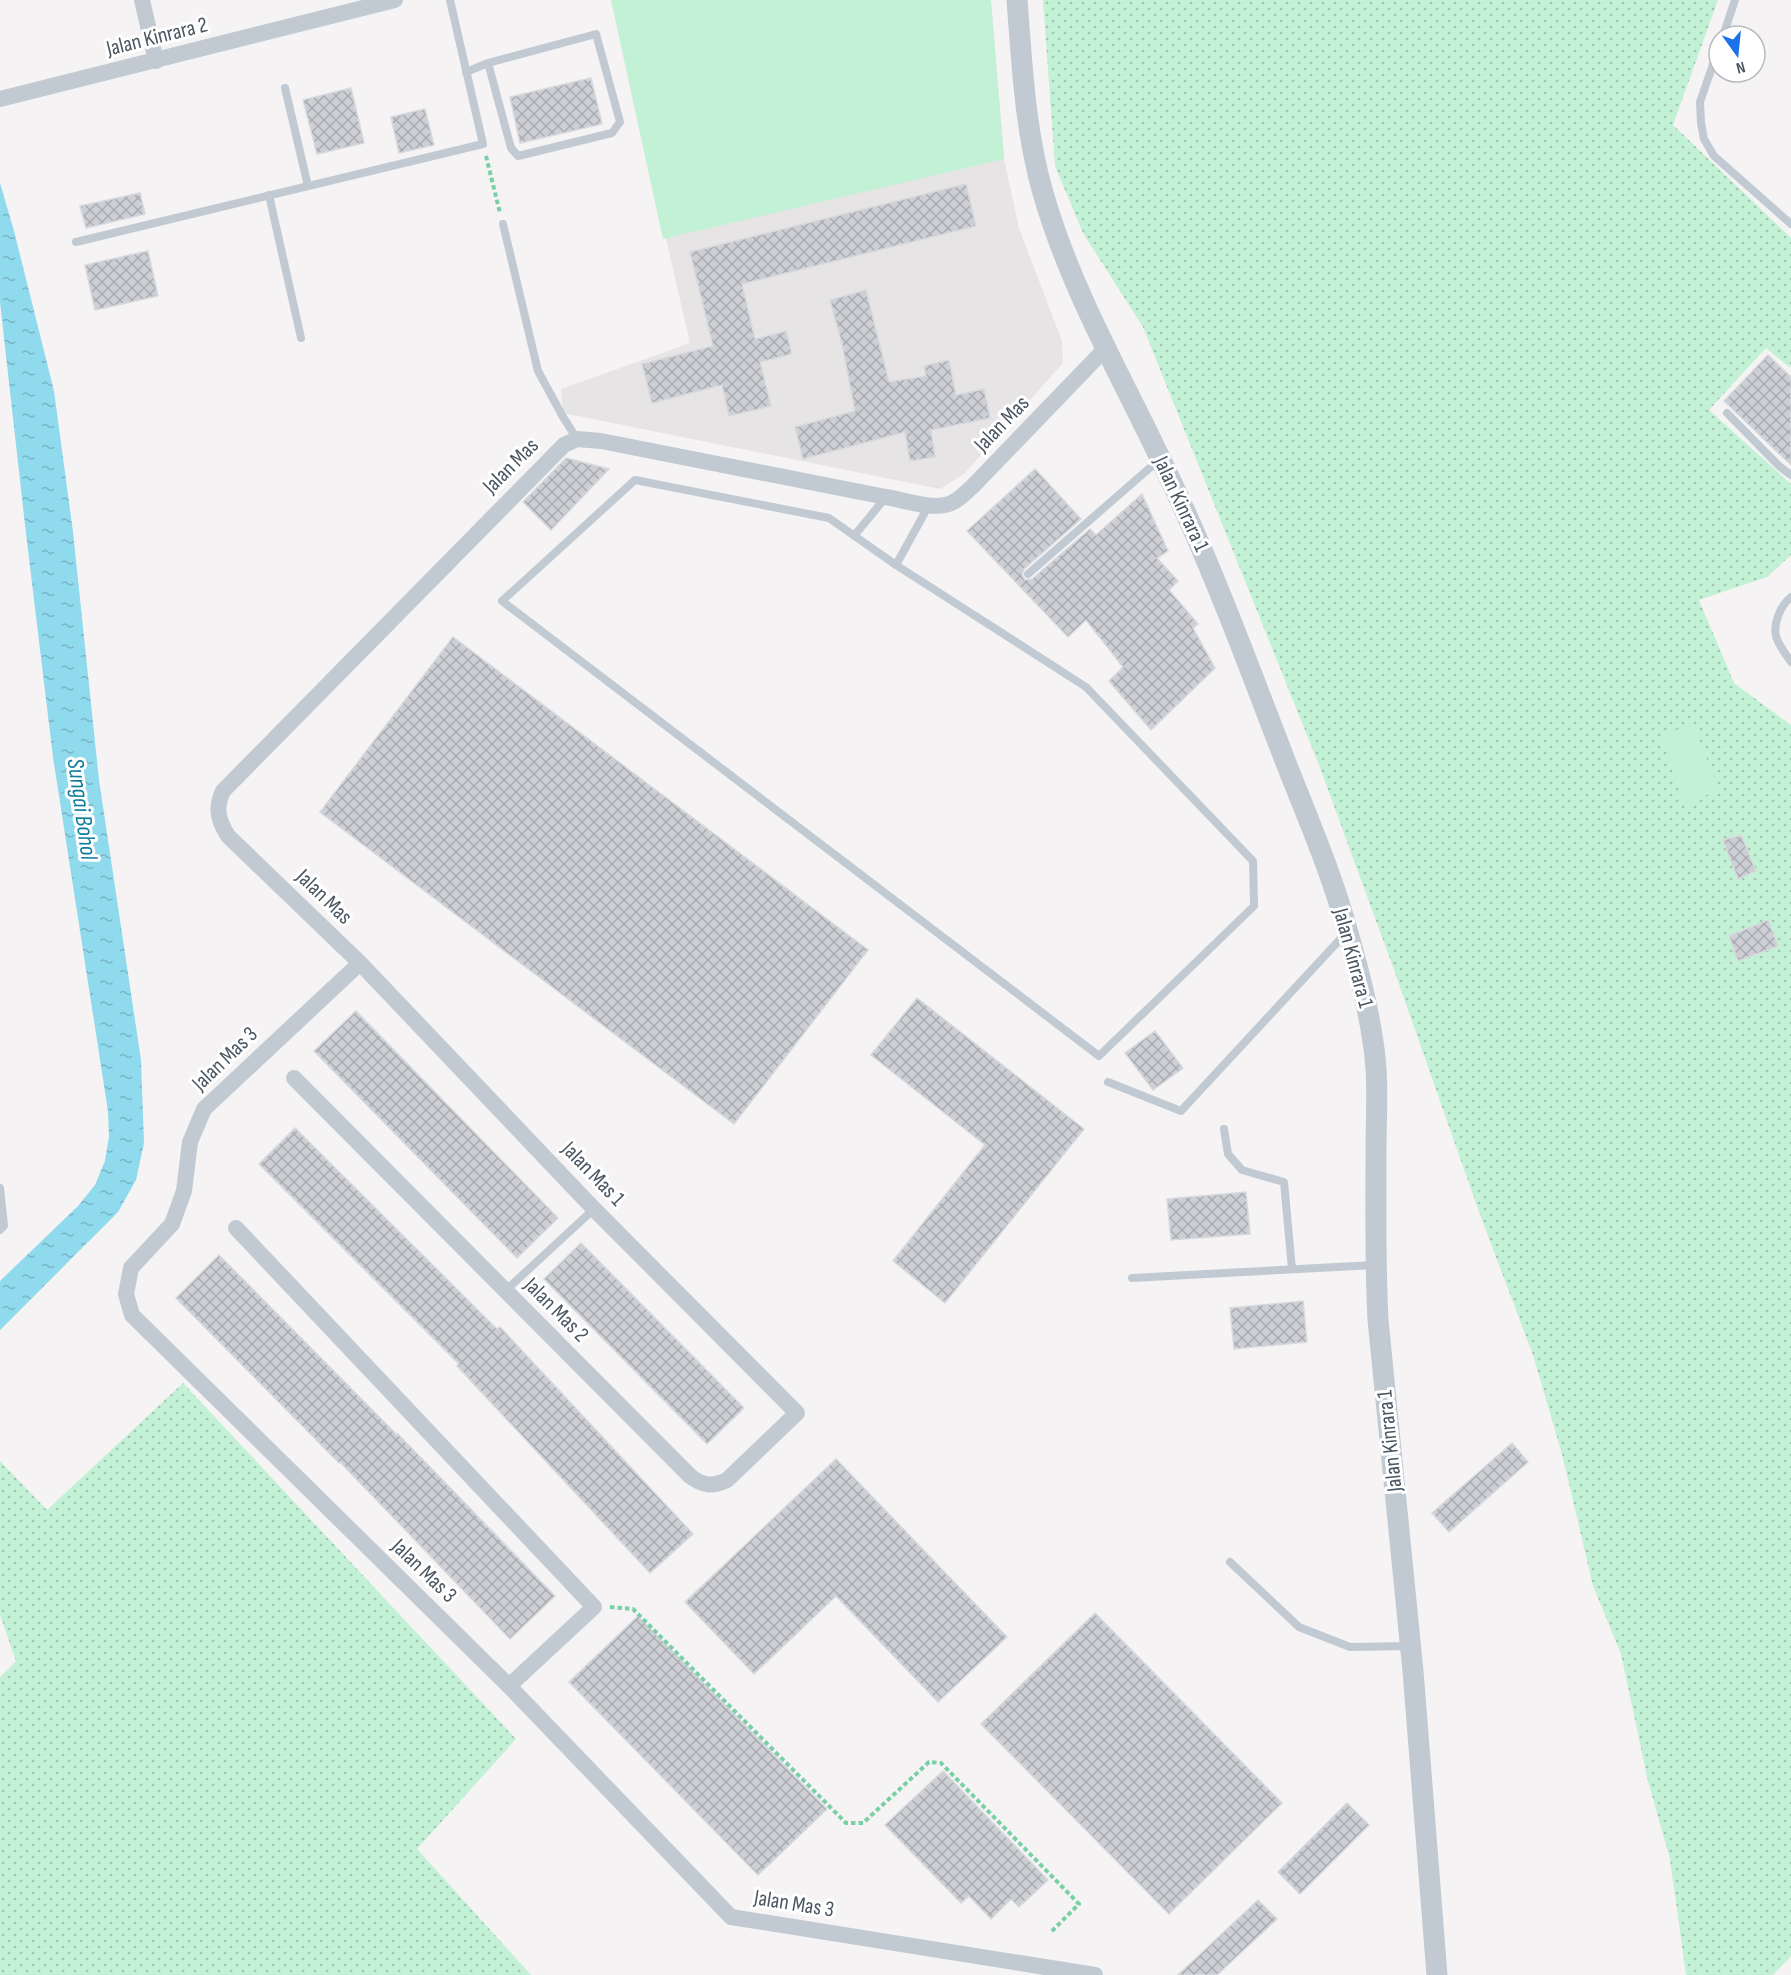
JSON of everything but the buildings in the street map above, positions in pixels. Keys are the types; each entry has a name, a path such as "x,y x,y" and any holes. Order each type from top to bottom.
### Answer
{"street":[{"path":"142,0 156,61"},
{"name":"Jalan Kinrara 2","path":"0,99 395,0"},
{"name":"Jalan Kinrara 1","path":"1017,0 1025,97 1042,190 1057,238 1105,349 1192,527 1232,623 1330,876 1348,932 1373,1043 1377,1095 1375,1265 1379,1330 1410,1646 1437,1975"},
{"name":"Jalan Mas","path":"360,963 228,836 221,824 218,812 223,790 564,445 577,439 601,441 929,505 944,505 952,503 973,486 1105,349"},
{"name":"Jalan Mas 1","path":"360,963 594,1209 797,1413"},
{"name":"Jalan Mas 3","path":"360,963 204,1109 190,1142 184,1191 172,1224 131,1268 126,1294 132,1315 509,1686 731,1917 1095,1975"},
{"name":"Jalan Mas 2","path":"294,1078 698,1482 706,1485 727,1480 797,1413"},
{"path":"236,1228 594,1606 509,1686"}],"lane":[{"path":"76,242 483,144 450,0"},
{"path":"1727,24 1735,0"},
{"path":"466,72 488,63 596,34 620,122 612,134 518,156 511,148 488,63"},
{"path":"1707,82 1700,102 1704,139 1714,156 1791,224"},
{"path":"285,88 308,186"},
{"path":"269,195 301,338"},
{"path":"503,224 538,371 577,439"},
{"path":"1727,413 1779,466 1791,475"},
{"path":"1028,574 1160,459"},
{"path":"635,480 829,518 896,565 1086,687 1253,861 1254,906 1099,1056 502,602 635,480"},
{"path":"854,536 886,496"},
{"path":"896,565 929,505"},
{"path":"1791,597 1785,602 1777,620 1776,636 1791,662"},
{"path":"1108,1083 1181,1111 1348,932"},
{"path":"1224,1129 1228,1154 1242,1170 1284,1182 1292,1269"},
{"path":"0,1188 4,1226 0,1230"},
{"path":"505,1291 594,1209"},
{"path":"1132,1278 1375,1265"},
{"path":"1230,1562 1299,1627 1350,1647 1410,1646"}],"path":[{"path":"483,144 503,224"},
{"path":"594,1606 633,1609 846,1823 863,1822 929,1762 941,1763 1079,1904 1051,1932"}],"shaded area":[{"path":"611,0 991,0 1004,159 1019,228 1062,341 1063,363 965,473 940,489 563,413 561,389 690,343"}],"green space":[{"path":"611,0 991,0 1004,159 663,239"},
{"path":"1043,0 1718,0 1709,24 1707,24 1707,31 1673,125 1791,238 1791,366 1789,367 1766,348 1709,410 1791,484 1791,555 1767,577 1699,600 1734,683 1791,725 1791,1956 1773,1975 1686,1975 1670,1859 1648,1781 1621,1654 1593,1586 1562,1454 1533,1355 1479,1212 1319,765 1143,327 1083,233 1055,166"},
{"path":"1693,724 1719,790 1685,804 1660,736"},
{"path":"183,1383 516,1739 417,1849 531,1975 0,1975 0,1677 16,1661 0,1615 0,1461 47,1510"}],"water":[{"name":"Sungai Bohol","path":"0,183 54,391 73,532 99,780 141,1060 144,1143 136,1180 118,1212 0,1330 0,1281 78,1206 95,1185 105,1161 109,1136 108,1111 53,757 25,525 0,302"}]}
